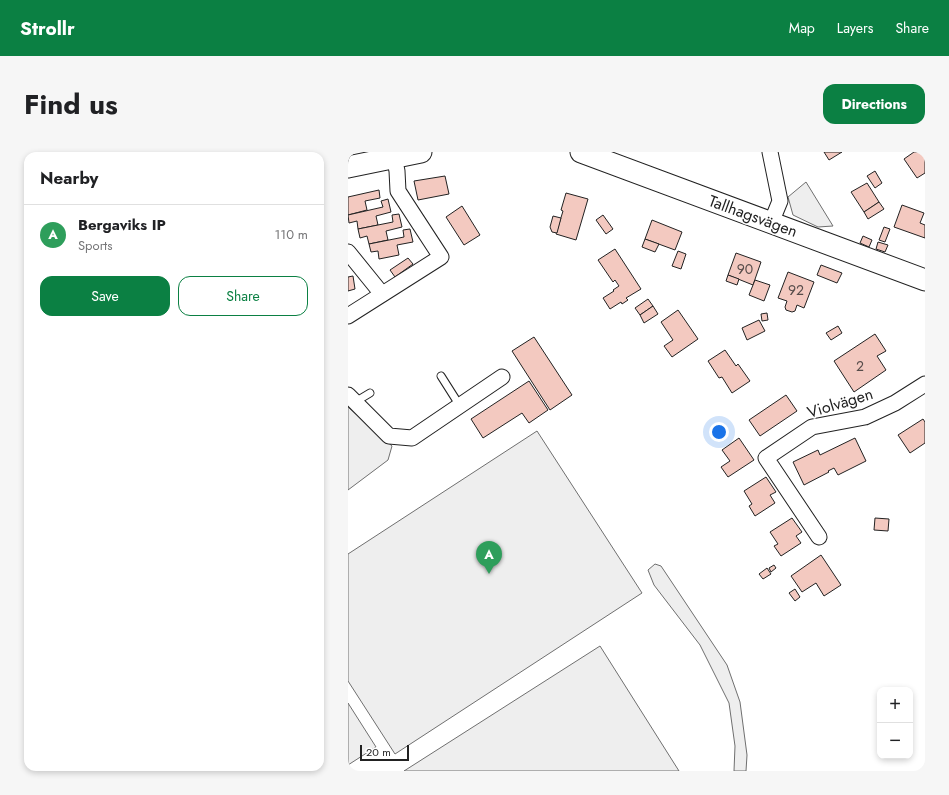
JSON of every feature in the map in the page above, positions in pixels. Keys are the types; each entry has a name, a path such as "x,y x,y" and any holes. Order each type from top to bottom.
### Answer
{"main road":[{"path":"348,167 421,152"},
{"name":"Tallhagsvägen","path":"581,152 925,280"}],"street":[{"path":"770,152 780,201 771,223"},
{"path":"348,316 441,257 398,191 397,171 394,157"},
{"path":"348,252 382,294"},
{"path":"352,399 389,436 412,438 502,377"},
{"name":"Violvägen","path":"819,537 766,458 812,427 865,416 895,403 925,384"}],"lane":[{"path":"441,376 460,406"},
{"path":"352,399 370,393"}],"shaded area":[{"path":"806,182 833,226 818,227 793,215 788,197"},
{"path":"348,407 392,446 388,460 348,490"},
{"path":"537,431 642,593 395,754 348,681 348,554"},
{"path":"655,564 661,566 727,665 740,702 747,755 746,771 734,771 735,746 729,703 700,645 654,585 648,570"},
{"path":"600,646 679,771 404,771"},
{"path":"348,703 376,747 348,765"}],"building":[{"path":"824,152 842,152 829,160"},
{"path":"914,152 922,152 925,156 925,173 917,178 904,159"},
{"path":"875,171 882,183 875,188 867,176"},
{"path":"445,176 449,194 418,200 414,181"},
{"path":"867,183 879,202 864,212 851,192"},
{"path":"379,190 380,198 365,201 367,210 348,215 348,197"},
{"path":"566,193 588,199 576,240 556,234 563,211 561,210"},
{"path":"388,199 391,212 376,216 378,225 358,229 357,221 349,223 348,215 383,207 381,201"},
{"path":"879,202 884,209 868,219 864,212"},
{"path":"902,205 924,213 920,223 925,225 925,238 894,227"},
{"path":"462,206 480,235 464,245 446,217"},
{"path":"399,214 402,227 386,231 388,240 369,244 367,236 360,238 358,229 393,222 392,215"},
{"path":"603,215 613,229 606,234 596,220"},
{"path":"553,216 561,218 557,233 552,232 550,227"},
{"path":"652,220 682,232 675,250 645,239"},
{"path":"884,227 890,229 885,242 879,240"},
{"path":"410,229 413,242 397,245 399,255 379,259 378,251 371,252 369,244 404,237 403,230"},
{"path":"863,236 872,240 869,247 860,243"},
{"path":"645,239 659,244 655,252 642,247"},
{"path":"878,242 888,245 885,252 876,249"},
{"path":"615,249 641,289 626,298 628,300 622,304 621,302 610,309 603,298 619,286 615,280 613,282 598,260"},
{"path":"678,251 686,254 681,269 672,266"},
{"path":"736,253 761,262 753,285 728,275"},
{"path":"408,258 413,264 395,277 390,270"},
{"path":"821,265 842,273 837,283 817,275"},
{"path":"788,272 814,282 804,308 797,305 795,311 792,312 786,310 785,307 787,301 778,298"},
{"path":"728,275 739,279 737,285 726,281"},
{"path":"353,276 355,289 348,291 348,277"},
{"path":"755,280 770,285 764,301 749,295"},
{"path":"648,299 653,306 640,315 635,308"},
{"path":"653,306 658,314 644,323 640,315"},
{"path":"678,310 698,339 672,357 664,346 673,340 661,322"},
{"path":"767,313 768,320 762,321 761,314"},
{"path":"759,320 765,331 747,340 742,328"},
{"path":"838,326 842,333 831,340 826,333"},
{"path":"875,334 886,351 877,356 886,370 854,392 834,361"},
{"path":"534,337 572,395 550,410 512,351"},
{"path":"725,350 736,366 738,364 750,381 732,393 722,377 719,378 708,361"},
{"path":"529,381 548,410 529,423 522,413 483,438 471,419"},
{"path":"786,395 797,411 760,436 749,420"},
{"path":"923,419 925,422 925,443 910,453 898,435"},
{"path":"739,438 754,460 728,477 721,467 730,461 722,450"},
{"path":"855,438 866,461 838,475 834,468 804,485 793,462 818,450 820,455"},
{"path":"766,477 776,492 770,495 775,503 755,516 749,506 752,504 744,491"},
{"path":"792,518 802,532 796,536 801,543 781,556 774,546 778,544 770,532"},
{"path":"875,518 889,519 888,531 874,530"},
{"path":"821,555 841,585 824,596 816,583 802,592 791,576"},
{"path":"774,565 776,568 771,572 769,568"},
{"path":"767,568 771,574 763,579 759,574"},
{"path":"795,589 800,597 795,601 789,593"}],"place":[{"name":"Bergaviks IP","path":"489,574"}]}
